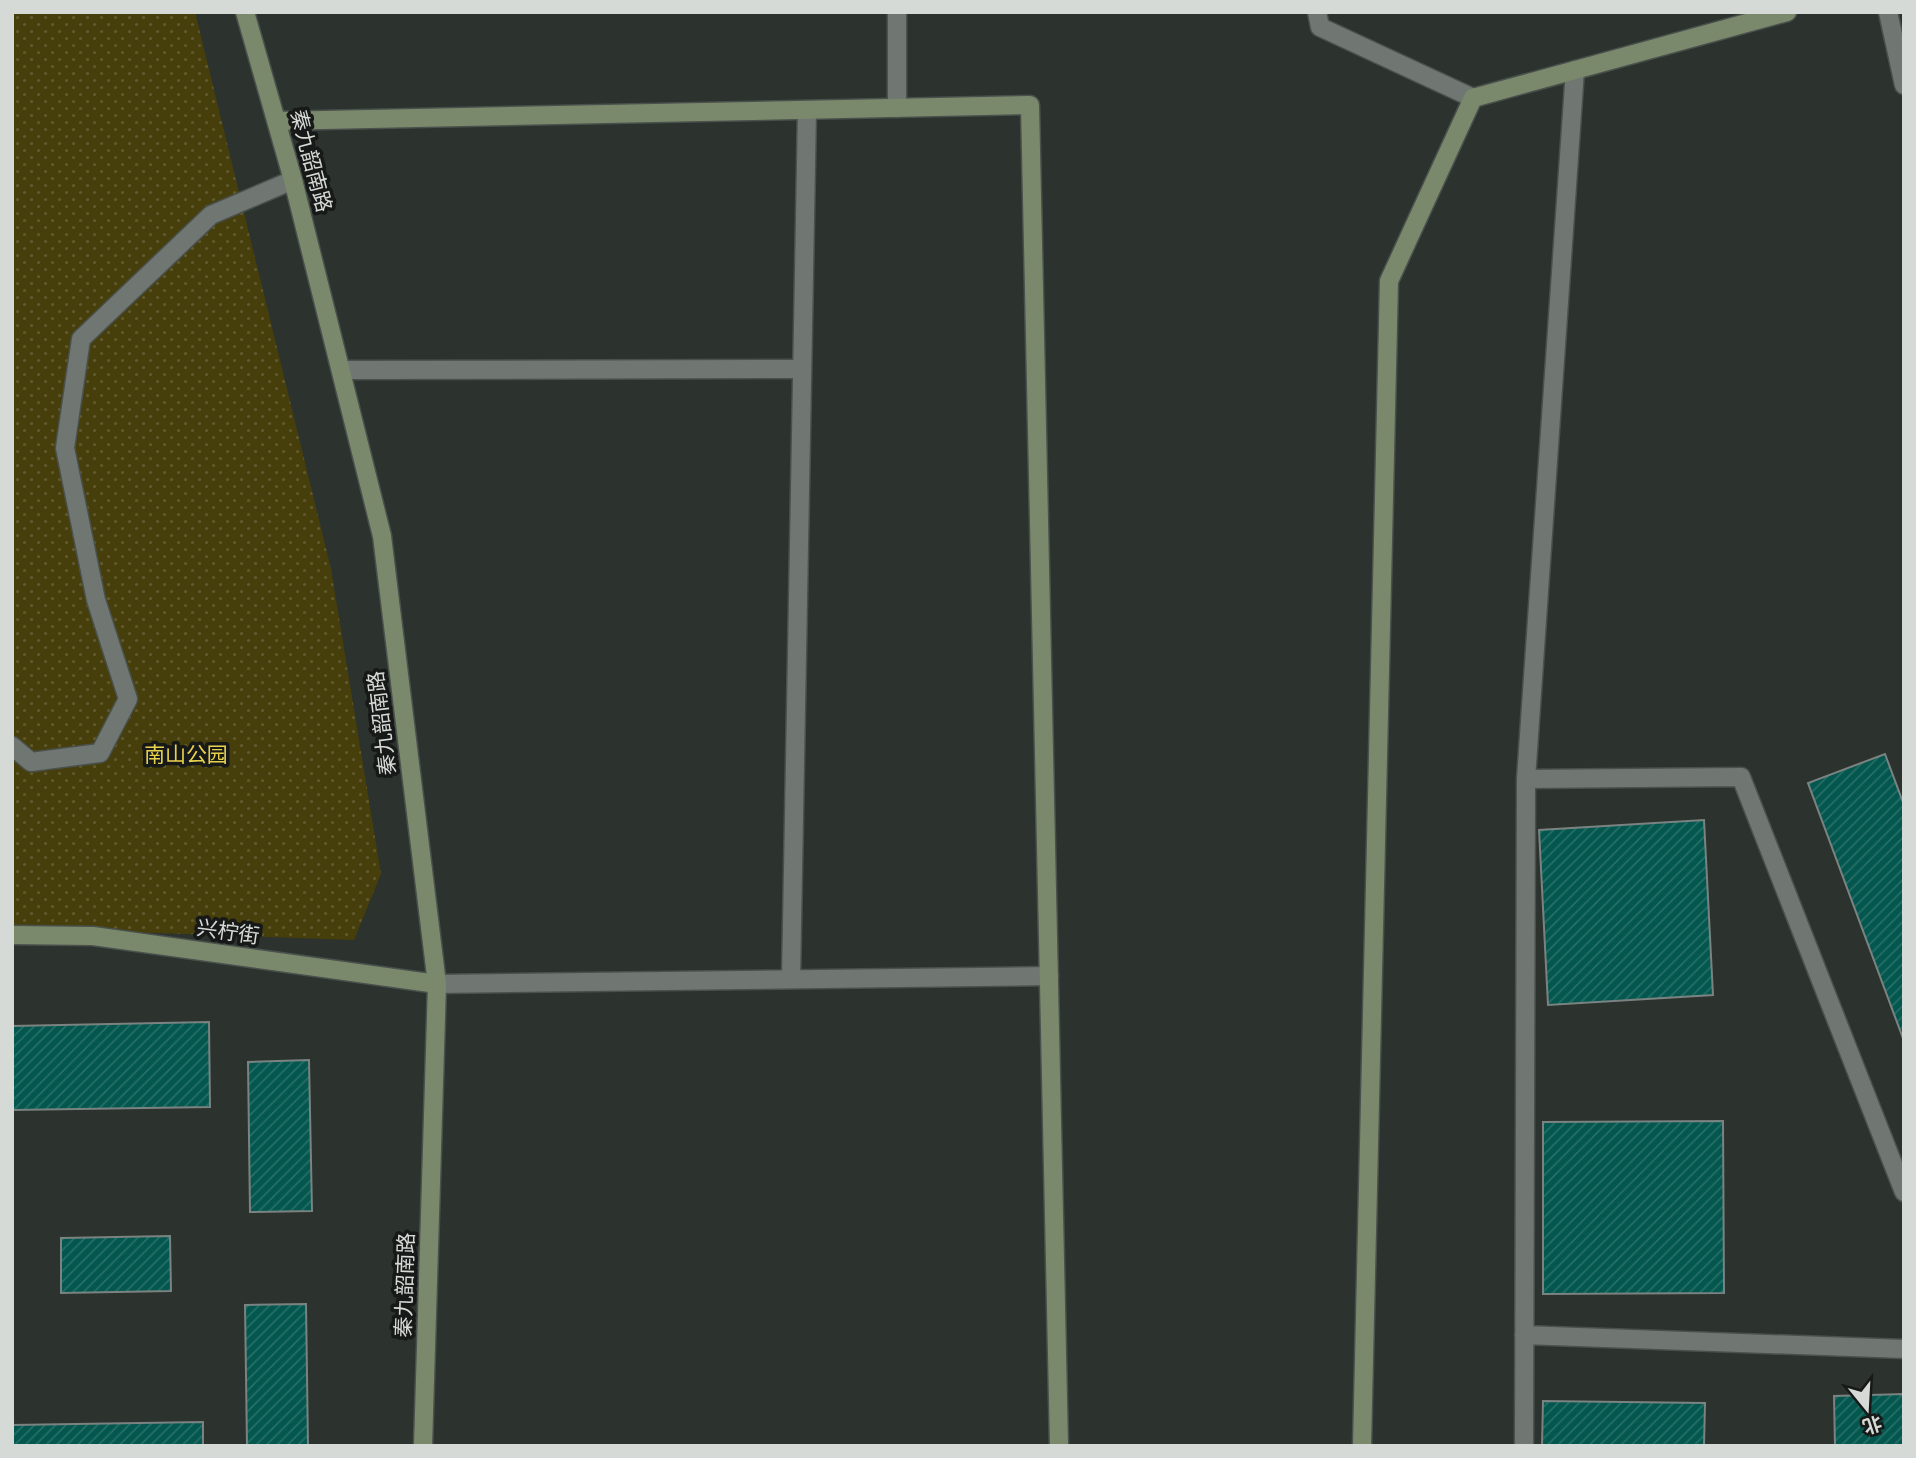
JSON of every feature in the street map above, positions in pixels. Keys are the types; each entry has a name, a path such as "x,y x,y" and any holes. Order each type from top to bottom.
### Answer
{"street":[{"name":"秦九韶南路","path":"245,12 293,180 382,536 437,984 423,1446"},
{"path":"897,12 897,108"},
{"path":"1317,12 1320,27 1472,98 1787,12"},
{"path":"1888,12 1904,85"},
{"path":"1524,1446 1526,779 1575,71"},
{"path":"1362,1446 1390,281 1472,98"},
{"path":"276,121 1031,105 1059,1446"},
{"path":"791,979 807,110"},
{"path":"12,746 31,762 100,753 128,699 96,600 65,448 81,339 211,215 293,180"},
{"path":"341,370 802,369"},
{"path":"1526,779 1741,777 1904,1192"},
{"name":"兴柠街","path":"12,935 93,936 437,984"},
{"path":"437,984 1049,976"},
{"path":"1524,1335 1904,1349"}],"green space":[{"name":"南山公园","path":"12,12 195,12 331,569 381,874 354,940 12,928"}],"building":[{"path":"1885,754 1904,805 1904,1041 1808,783"},
{"path":"1704,820 1713,995 1548,1005 1539,830"},
{"path":"209,1022 210,1107 12,1110 12,1026"},
{"path":"309,1060 312,1211 250,1212 248,1062"},
{"path":"1723,1121 1724,1293 1543,1294 1543,1122"},
{"path":"170,1236 171,1291 61,1293 61,1238"},
{"path":"306,1304 308,1446 247,1446 245,1305"},
{"path":"1904,1394 1904,1446 1835,1446 1834,1396"},
{"path":"1543,1401 1705,1403 1704,1446 1542,1446"},
{"path":"203,1422 203,1446 12,1446 12,1425"}]}
